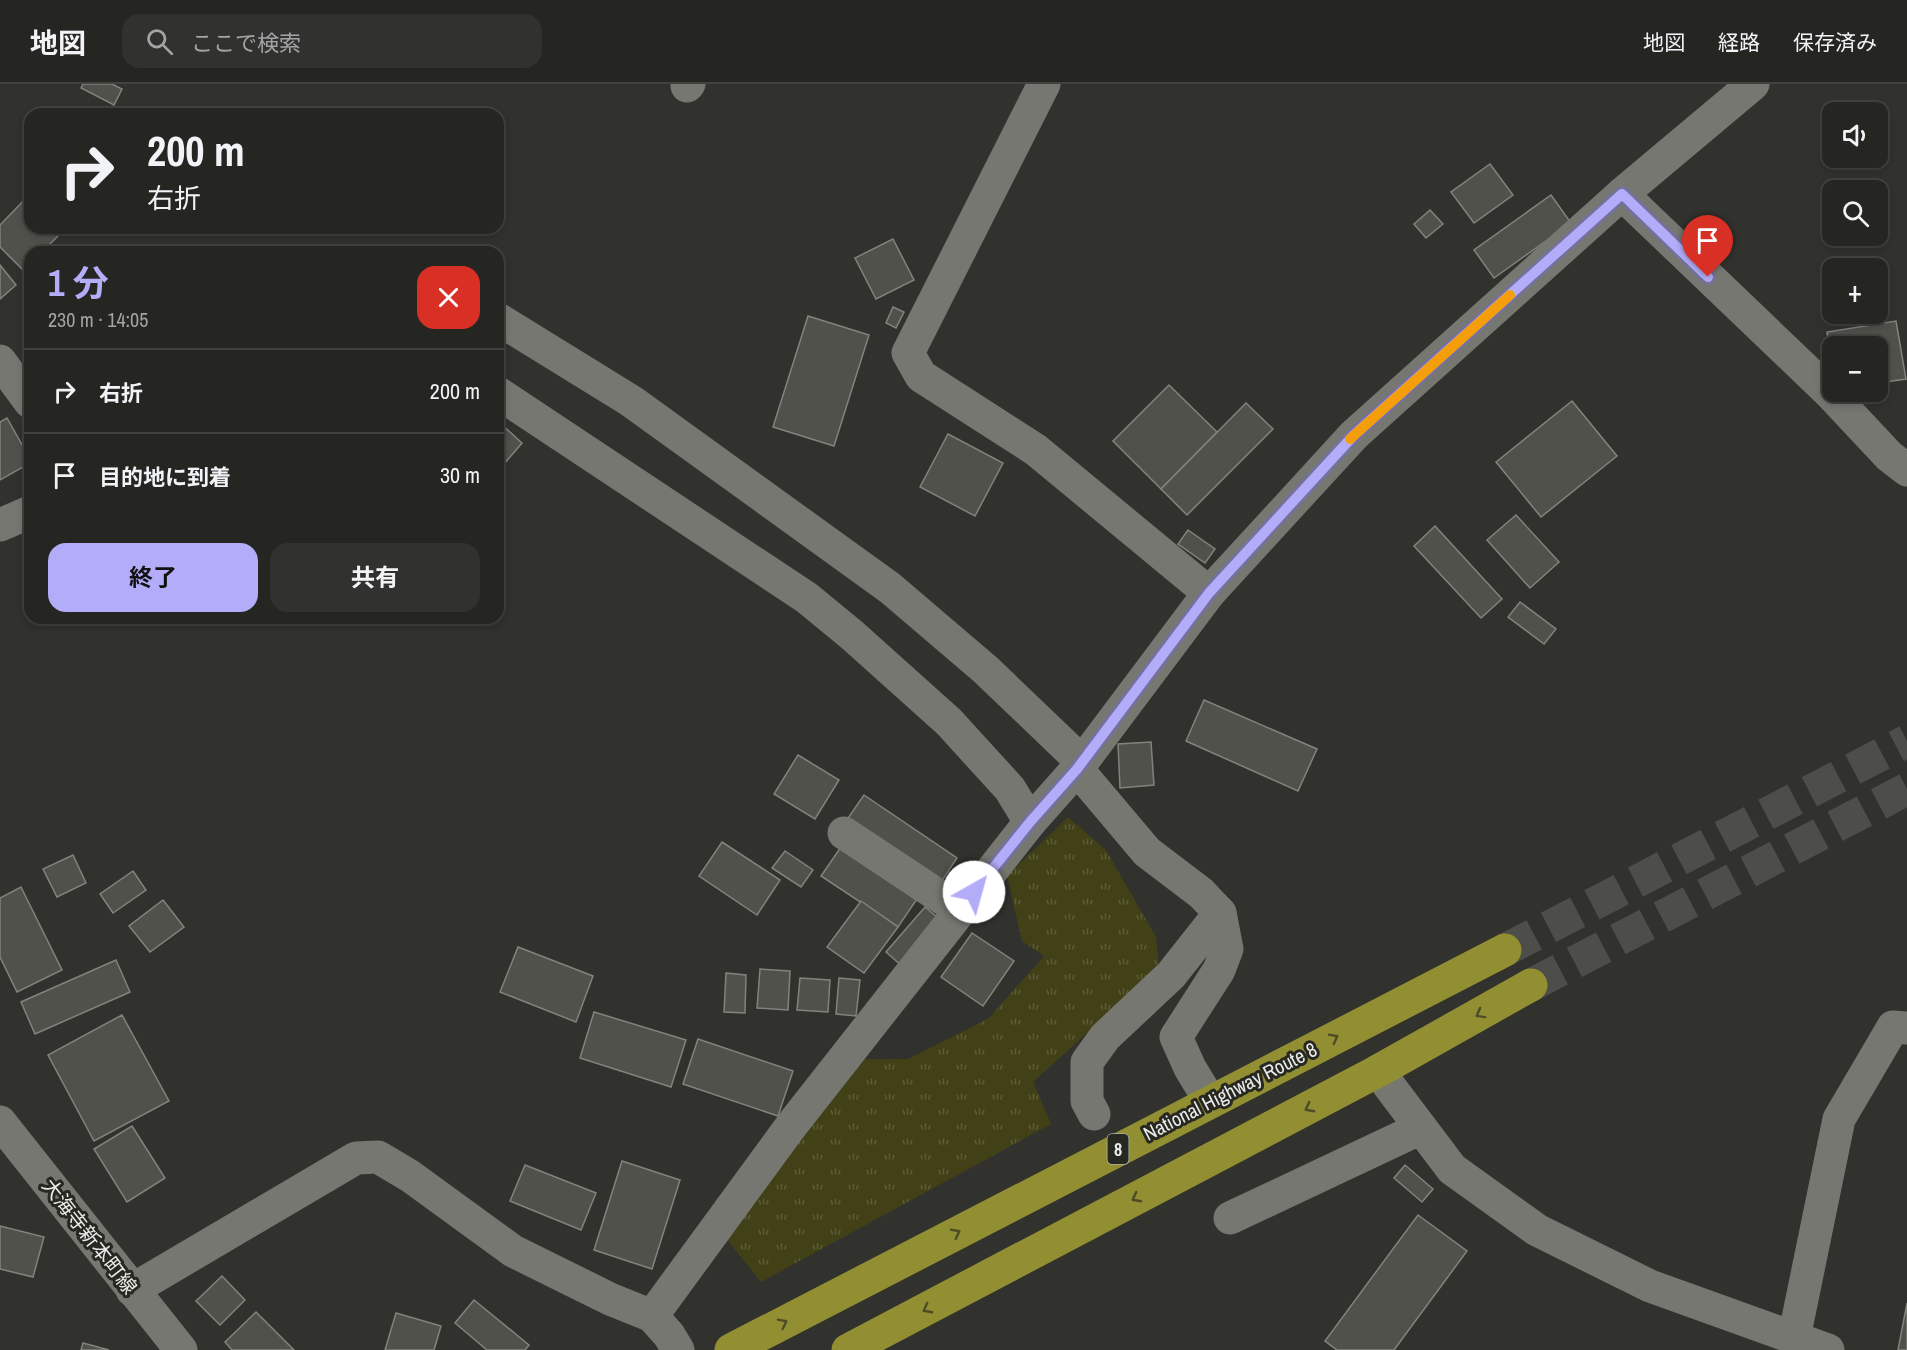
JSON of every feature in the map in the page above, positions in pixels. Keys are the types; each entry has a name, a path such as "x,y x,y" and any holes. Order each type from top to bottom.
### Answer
{"highway":[{"name":"National Highway Route 8","path":"731,1350 1505,950"},
{"path":"848,1350 1378,1071 1531,985"}],"street":[{"path":"1044,84 908,353 921,376 1036,450 1209,593"},
{"path":"652,1316 792,1125 1030,822 1079,765 1209,593 1354,435 1622,194 1753,84"},
{"path":"1622,194 1907,470"},
{"path":"504,323 631,401 890,588 986,670 1079,765 1147,852 1201,893 1220,913 1227,949 1219,970 1176,1037 1190,1068 1210,1101"},
{"path":"0,362 24,394"},
{"path":"504,397 807,598 949,722 1010,789 1030,822"},
{"path":"0,525 24,515"},
{"path":"844,833 960,910"},
{"path":"1094,1114 1088,1101 1087,1062 1105,1037 1170,975 1220,913"},
{"path":"1794,1338 1839,1119 1893,1027 1907,1028"},
{"path":"1378,1071 1452,1169 1537,1230 1650,1286 1828,1350"},
{"name":"大海寺新本町線","path":"0,1122 181,1350"},
{"path":"1230,1218 1421,1128"},
{"path":"132,1290 356,1158 378,1158 410,1176 513,1251 610,1299 652,1316 669,1335 678,1350"}],"green space":[{"path":"1068,817 1106,850 1156,937 1159,968 1033,1082 1051,1124 761,1282 725,1237 862,1059 908,1059 988,1019 1044,956 1022,941 1007,876"}],"building":[{"path":"83,84 112,84 122,89 114,105 81,88"},
{"path":"1490,164 1513,195 1474,223 1451,192"},
{"path":"1551,195 1571,223 1494,278 1474,250"},
{"path":"24,200 24,234 60,234 48,246 24,246 24,271 0,247 0,225"},
{"path":"1430,210 1443,224 1426,238 1414,224"},
{"path":"893,239 914,280 876,299 855,258"},
{"path":"0,265 16,285 0,299"},
{"path":"893,307 904,312 896,328 886,323"},
{"path":"808,316 869,335 834,446 773,427"},
{"path":"1896,321 1906,379 1888,382 1888,336 1828,336 1827,332"},
{"path":"1169,385 1217,432 1161,489 1113,441"},
{"path":"1572,401 1617,456 1541,517 1496,462"},
{"path":"1246,403 1273,429 1187,515 1161,489"},
{"path":"7,418 24,448 24,466 0,480 0,422"},
{"path":"504,427 522,443 504,464"},
{"path":"948,434 1003,463 975,516 920,487"},
{"path":"1516,515 1559,562 1530,588 1487,540"},
{"path":"1435,526 1502,599 1481,618 1414,546"},
{"path":"1188,530 1215,549 1205,563 1178,544"},
{"path":"1520,602 1556,629 1544,644 1508,617"},
{"path":"1204,700 1317,749 1298,791 1186,741"},
{"path":"1151,742 1154,785 1120,788 1118,744"},
{"path":"798,755 839,780 815,819 774,794"},
{"path":"864,795 957,858 939,885 846,821"},
{"path":"722,842 780,880 757,915 699,876"},
{"path":"841,847 917,899 898,927 821,876"},
{"path":"785,851 813,870 801,887 772,868"},
{"path":"73,855 86,883 57,897 43,869"},
{"path":"133,871 146,890 113,913 100,894"},
{"path":"21,887 62,970 17,992 0,957 0,898"},
{"path":"163,900 184,927 150,952 129,926"},
{"path":"861,901 898,927 864,973 827,947"},
{"path":"925,907 942,921 903,967 886,952"},
{"path":"972,933 1014,961 983,1006 941,977"},
{"path":"518,947 593,976 576,1022 500,992"},
{"path":"116,960 130,992 35,1034 21,1002"},
{"path":"760,969 790,971 788,1010 757,1008"},
{"path":"726,973 746,975 745,1013 724,1012"},
{"path":"800,978 830,980 828,1012 797,1010"},
{"path":"839,978 860,980 856,1016 836,1014"},
{"path":"594,1012 686,1040 671,1087 580,1058"},
{"path":"122,1015 169,1101 94,1141 48,1055"},
{"path":"698,1039 793,1071 778,1116 683,1084"},
{"path":"132,1126 165,1178 127,1202 94,1149"},
{"path":"622,1161 680,1180 652,1269 594,1250"},
{"path":"525,1165 596,1193 581,1230 510,1201"},
{"path":"1405,1165 1433,1189 1422,1202 1394,1178"},
{"path":"1418,1215 1467,1251 1394,1350 1337,1350 1325,1341"},
{"path":"0,1226 44,1237 33,1277 0,1269"},
{"path":"222,1276 245,1300 220,1325 196,1301"},
{"path":"474,1300 529,1345 525,1350 487,1350 455,1323"},
{"path":"1907,1303 1907,1350 1898,1350"},
{"path":"256,1312 294,1350 232,1350 225,1342"},
{"path":"396,1313 441,1326 434,1350 385,1350"},
{"path":"83,1343 109,1350 81,1350"}],"tunnel":[{"path":"1505,950 1907,741"},
{"path":"1531,985 1907,789"}],"slow traffic":[{"path":"1350,439 1510,295"}],"route":[{"path":"974,892 1030,822 1077,769 1209,593 1354,435 1622,194 1708,277"}]}
